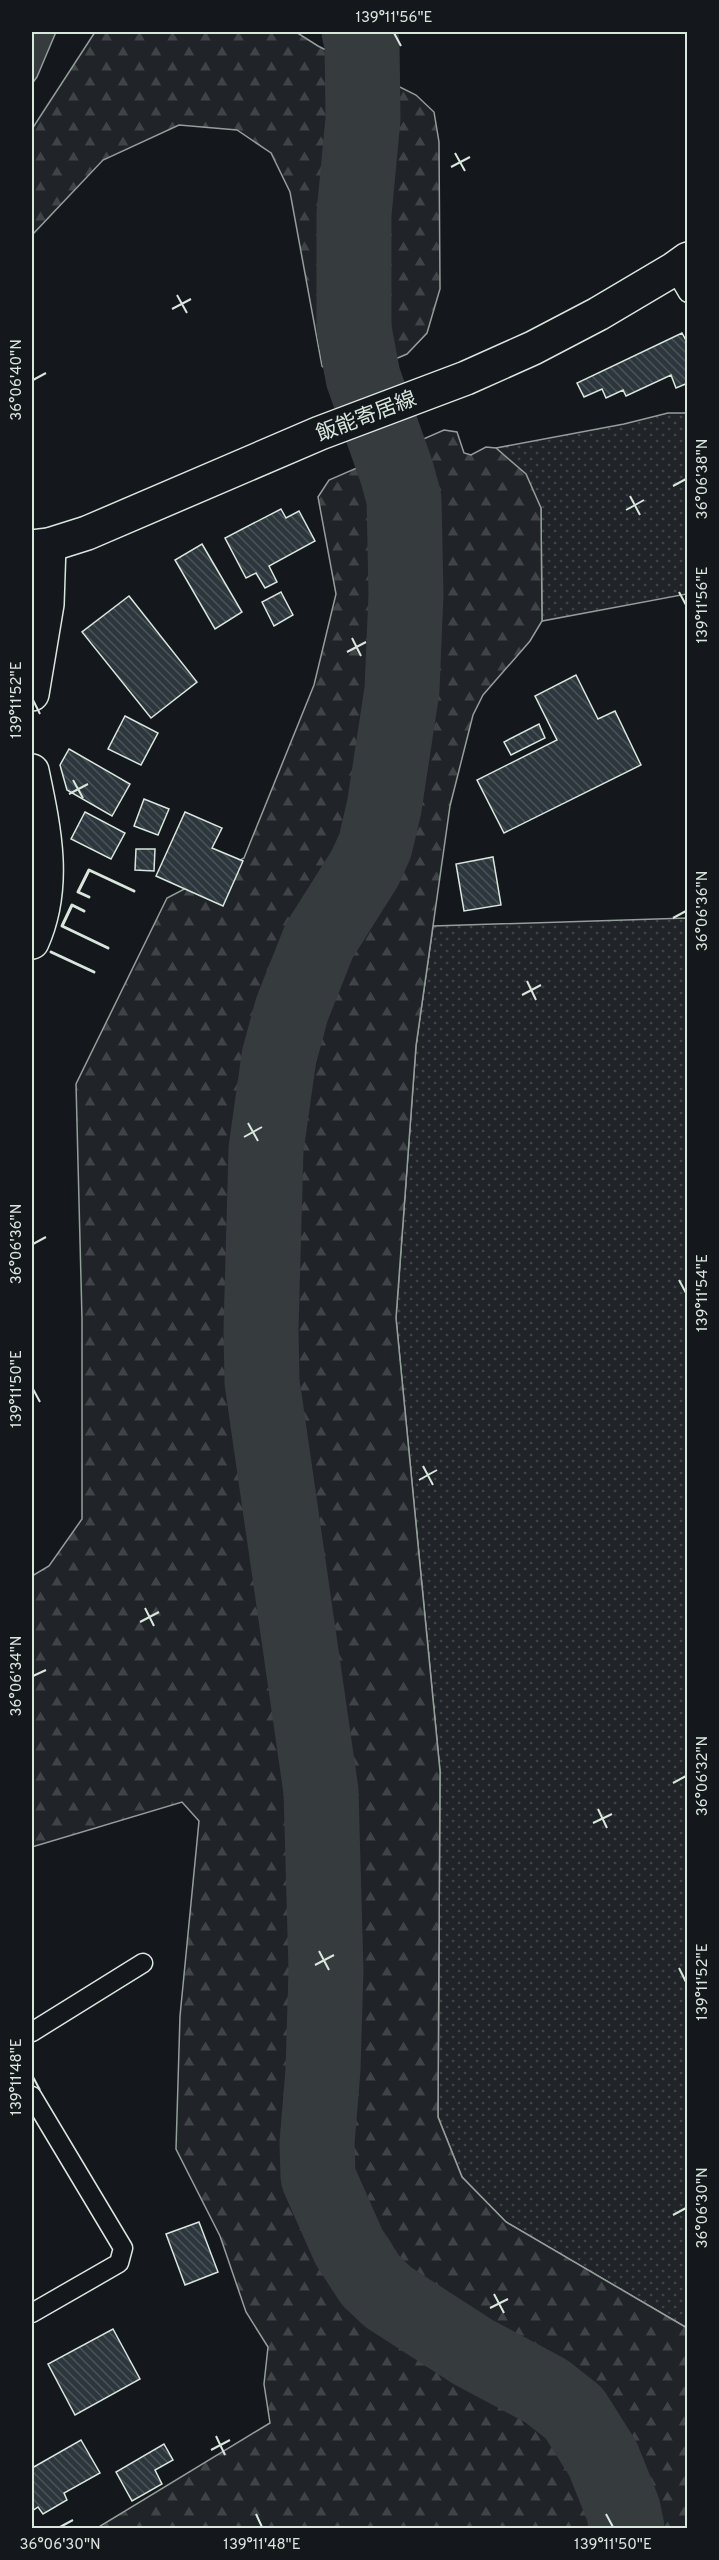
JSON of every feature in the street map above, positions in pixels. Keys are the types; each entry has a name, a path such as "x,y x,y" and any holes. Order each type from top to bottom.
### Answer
{"main road":[{"name":"飯能寄居線","path":"40,546 87,533 320,433 466,378 533,348 683,274"},
{"path":"32,694 47,604 40,546"},
{"path":"32,771 47,856 42,919 32,942"}],"lane":[{"path":"32,2032 143,1963"},
{"path":"32,2096 123,2248 119,2263 32,2313"}],"green space":[{"path":"95,32 296,32 318,46 416,95 434,112 439,142 440,289 427,333 407,354 341,382 322,366 290,192 271,153 237,130 179,125 103,160 32,235 32,129"},
{"path":"668,413 687,413 687,594 542,621 541,508 496,448 624,424"},
{"path":"444,430 457,432 464,453 471,455 486,447 496,448 526,474 541,508 542,621 530,641 483,695 473,715 450,806 416,1046 396,1318 440,1771 438,2117 462,2177 506,2222 687,2328 687,2528 97,2528 270,2423 264,2384 268,2347 246,2312 220,2236 176,2149 180,2016 199,1821 182,1802 32,1847 32,1576 49,1566 82,1519 82,1319 76,1084 167,898 244,858 314,685 336,594 318,497 329,480"},
{"path":"687,918 687,2328 506,2222 462,2177 438,2117 440,1771 396,1318 416,1046 433,926"}],"shaded area":[{"path":"32,32 56,32 32,84"}],"building":[{"path":"682,333 688,344 688,383 676,388 671,375 626,396 623,390 606,398 602,389 584,397 577,383"},
{"path":"281,509 286,518 299,511 315,541 269,566 277,582 265,588 256,573 246,578 225,538"},
{"path":"202,544 242,612 215,629 175,560"},
{"path":"281,592 293,615 274,626 262,602"},
{"path":"129,596 197,682 151,718 82,632"},
{"path":"576,675 598,719 615,711 641,765 504,833 477,780 557,740 535,696"},
{"path":"125,716 158,733 141,765 108,749"},
{"path":"539,724 545,738 511,755 504,742"},
{"path":"69,749 130,784 112,816 67,790 60,765"},
{"path":"144,799 169,809 158,835 134,826"},
{"path":"85,812 125,833 111,859 71,839"},
{"path":"185,812 222,828 212,848 243,861 223,906 156,876"},
{"path":"136,849 155,849 154,871 135,870"},
{"path":"493,857 501,905 464,911 456,864"},
{"path":"199,2222 218,2272 185,2285 166,2234"},
{"path":"113,2329 140,2379 75,2415 48,2364"},
{"path":"81,2440 100,2473 64,2493 67,2500 43,2514 38,2507 32,2511 32,2468"},
{"path":"164,2444 173,2460 155,2470 162,2484 132,2501 116,2472"}],"waterway":[{"path":"359,32 362,43 363,119 354,214 354,329 363,377 404,499 406,594 402,690 384,808 375,846 365,868 319,941 292,1009 279,1057 266,1149 261,1329 262,1382 321,1791 326,1970 323,2070 317,2143 318,2177 349,2247 371,2281 388,2297 473,2352 546,2391 574,2413 603,2459 623,2509 627,2528"}],"wall":[{"path":"89,897 78,892 89,870 134,891"},
{"path":"84,911 72,905 62,926 108,948"},
{"path":"51,952 94,972"}]}
